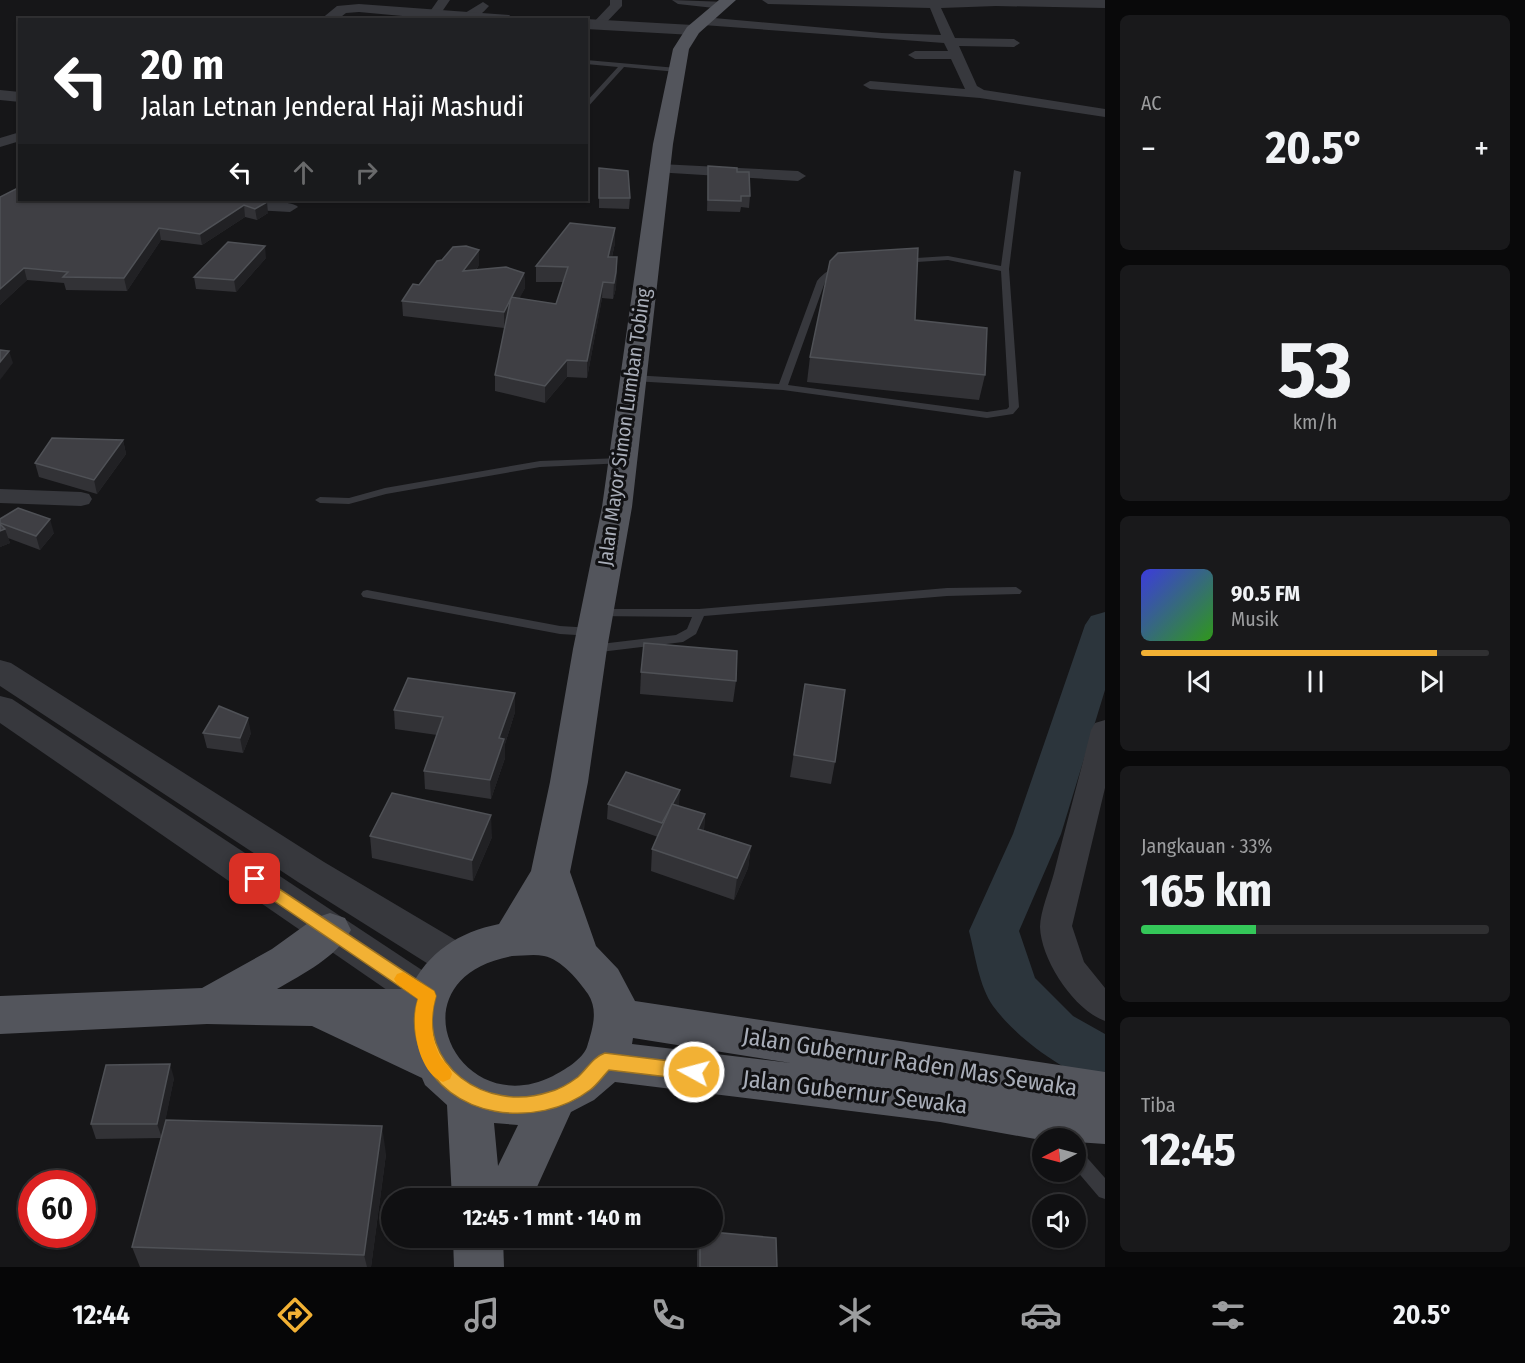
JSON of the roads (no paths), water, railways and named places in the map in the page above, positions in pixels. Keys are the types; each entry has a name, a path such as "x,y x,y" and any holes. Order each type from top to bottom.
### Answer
{"main road":[{"name":"Jalan Mayor Simon Lumban Tobing","path":"512,939 550,872 569,782 593,632 617,507 621,461 663,144 681,49 712,14"},
{"path":"550,872 578,954"},
{"path":"207,1006 282,966 330,930"},
{"path":"512,939 550,940 578,954 606,983 617,1017 605,1061 584,1084 554,1100 533,1105 489,1102 449,1081 434,1063 423,1036 426,1001 439,977 455,960 482,946 512,939"},
{"path":"0,1015 207,1006 318,1008 426,1001"},
{"path":"318,1008 434,1063"},
{"name":"Jalan Gubernur Raden Mas Sewaka","path":"617,1017 962,1068 1041,1112"},
{"name":"Jalan Gubernur Sewaka","path":"605,1061 1041,1112 1102,1102"},
{"path":"470,1094 475,1188"},
{"path":"512,1188 554,1100"}],"street":[{"path":"592,24 616,6 616,0"},
{"path":"678,0 712,14"},
{"path":"768,0 934,5 996,2 1105,4"},
{"path":"329,18 344,4 440,6 469,16 488,18"},
{"path":"934,5 971,88 980,94"},
{"path":"469,16 483,6"},
{"path":"592,24 712,14 882,35 1014,43"},
{"path":"915,55 956,55"},
{"path":"870,86 980,94 1105,113"},
{"path":"0,95 18,97"},
{"path":"0,101 18,103"},
{"path":"0,143 18,137"},
{"path":"660,169 798,176"},
{"path":"181,201 290,207"},
{"path":"0,496 81,499"},
{"path":"0,671 312,872 455,960"},
{"path":"0,707 330,930 426,1001"},
{"path":"1105,730 1056,926 1069,969 1098,1003 1105,1007"}],"lane":[{"path":"588,62 677,70"},
{"path":"588,105 622,66"},
{"path":"633,378 783,387 987,415 1010,412 1014,407 1005,269 1017,172"},
{"path":"886,263 922,258 948,258 1005,269"},
{"path":"783,387 821,280 829,273 852,267"},
{"path":"320,501 349,501 385,491 540,464 621,461"},
{"path":"593,632 699,613 947,592 1016,591"},
{"path":"367,594 560,630 679,639 692,630 699,613"},
{"path":"1086,1169 1105,1191"}],"waterway":[{"path":"1105,625 1037,834 994,931 1012,990 1054,1032 1105,1062"}]}
